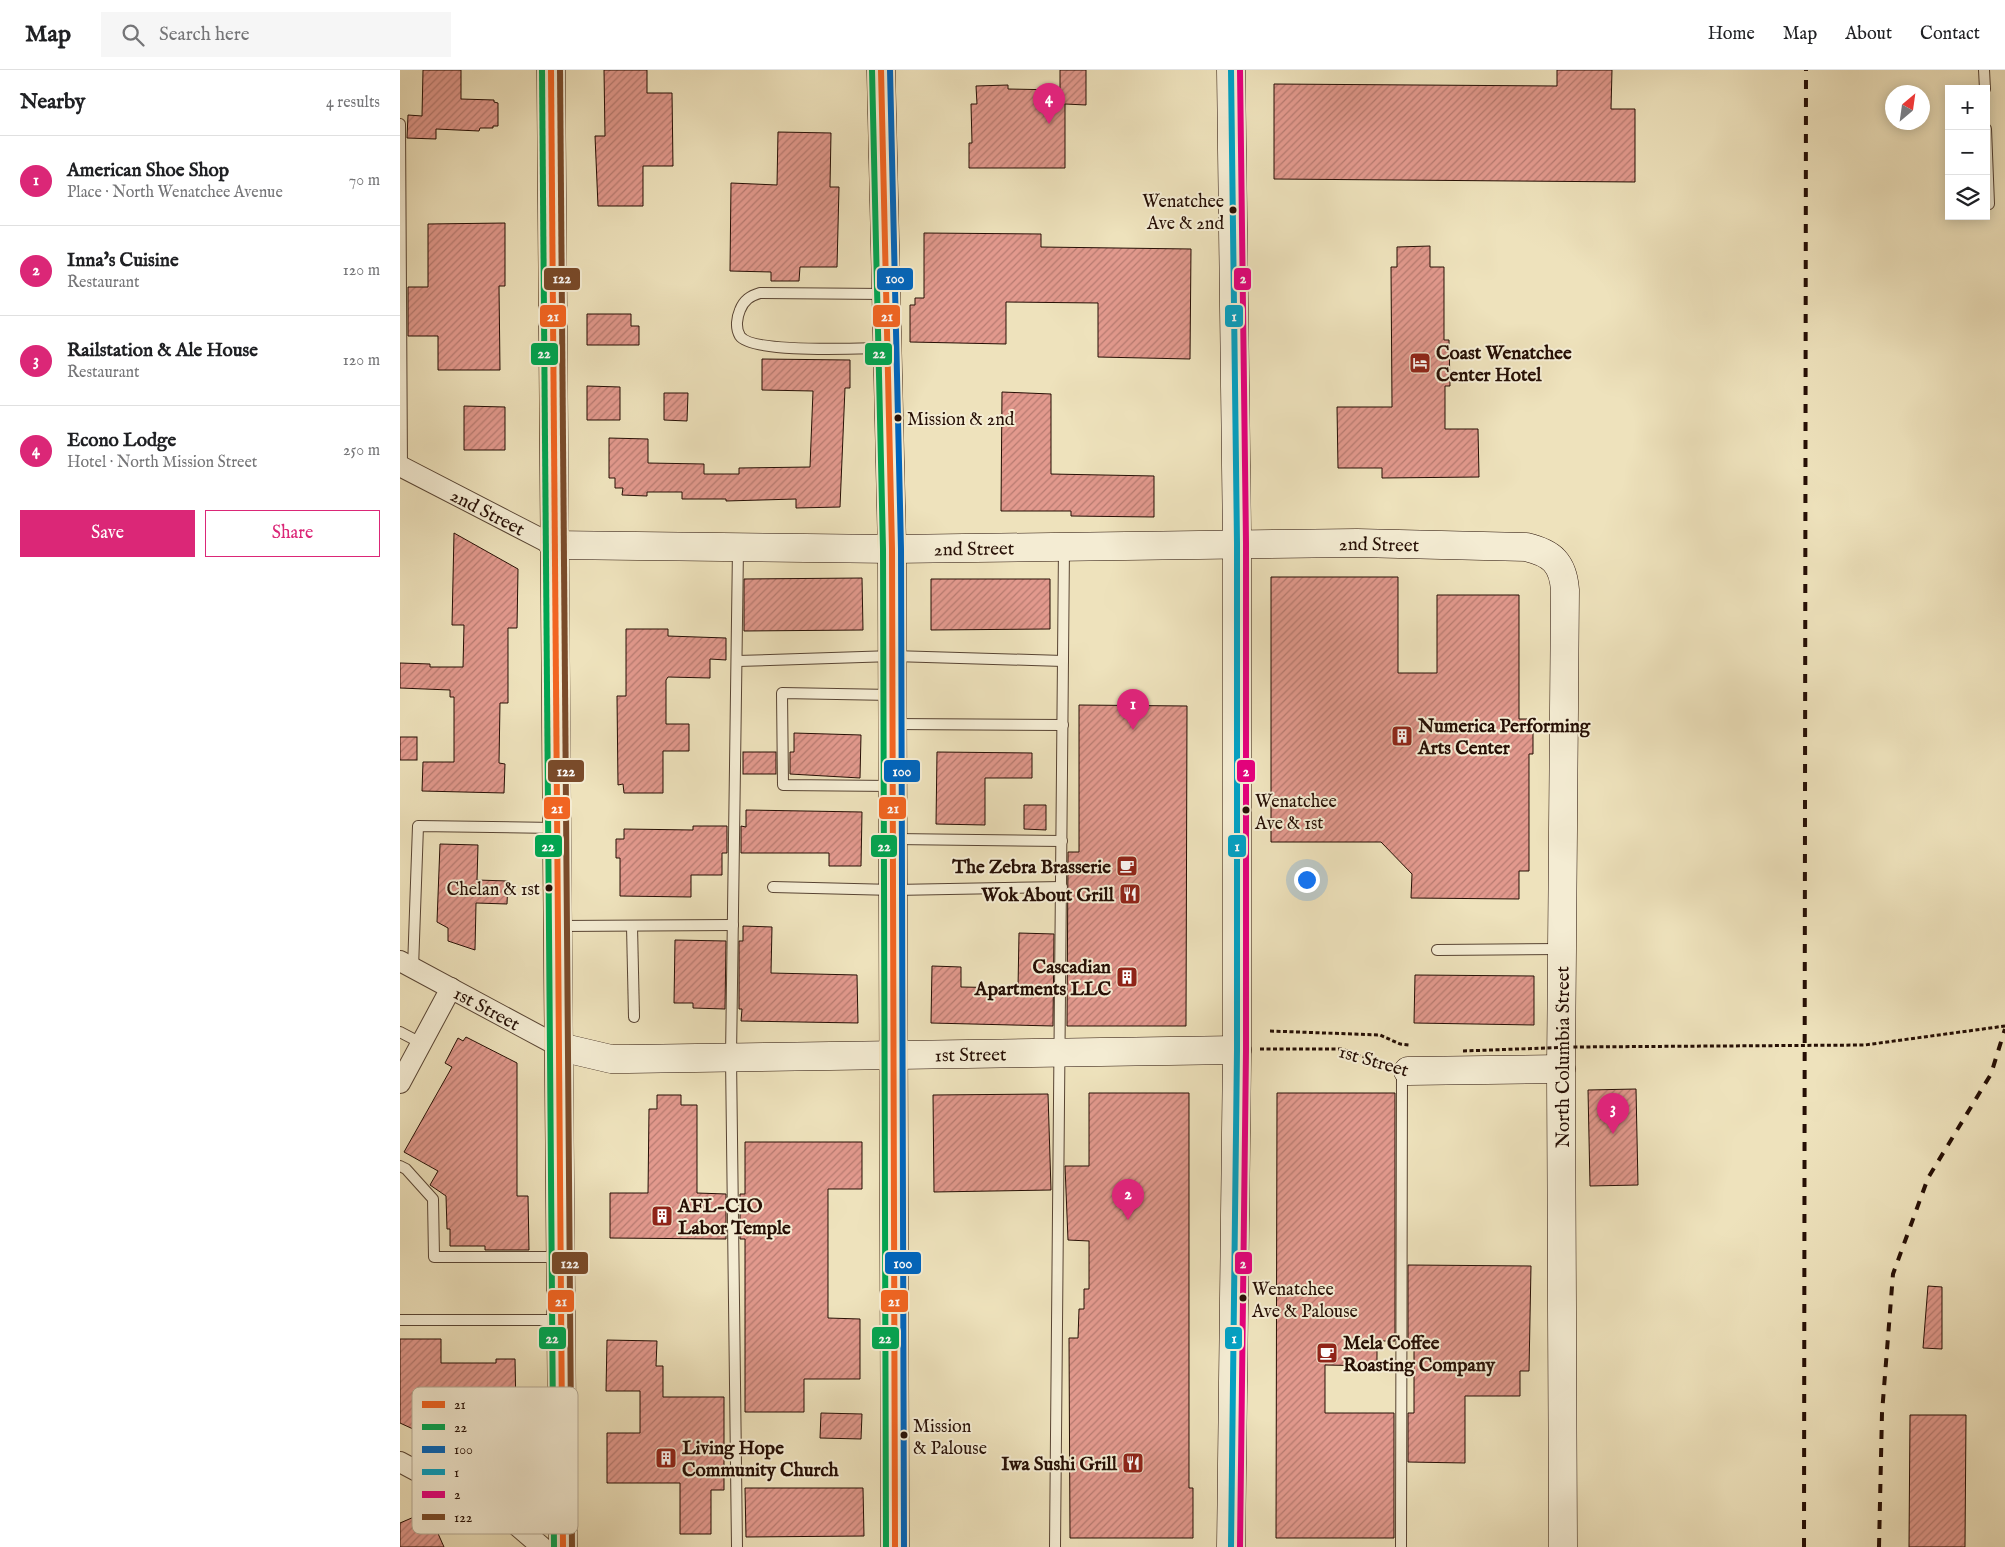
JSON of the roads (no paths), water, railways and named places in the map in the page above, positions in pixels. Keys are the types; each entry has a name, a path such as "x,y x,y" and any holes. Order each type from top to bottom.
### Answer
{"main road":[{"path":"551,70 553,545 562,1387"},
{"path":"881,70 892,549 895,1547"},
{"path":"563,1534 563,1547"}],"street":[{"path":"1231,70 1237,543 1237,1050 1231,1547"},
{"name":"2nd Street","path":"401,469 553,545 892,549 1237,543 1506,546 1538,550 1552,558 1561,567"},
{"name":"North Columbia Street","path":"1561,567 1565,590 1561,1069 1563,1547"},
{"name":"1st Street","path":"406,964 560,1047 611,1058 730,1058 1237,1050"},
{"path":"400,1083 451,988"},
{"name":"1st Street","path":"1405,1070 1561,1069"},
{"path":"527,1534 542,1547"}],"lane":[{"path":"1984,70 1985,85"},
{"path":"400,124 401,469"},
{"path":"886,294 760,293 752,295 743,302 738,316 737,327 740,337 754,345 789,348 888,348"},
{"path":"1056,1547 1064,546"},
{"path":"737,1547 730,1058 738,548"},
{"path":"737,661 893,656 1063,661"},
{"path":"893,695 782,693 783,785 893,786"},
{"path":"893,724 1063,725"},
{"path":"406,964 418,826 557,828"},
{"path":"894,839 1062,841"},
{"path":"773,887 894,890 1062,887"},
{"path":"558,926 732,925"},
{"path":"632,926 634,1017"},
{"path":"1437,950 1562,949"},
{"path":"400,1032 421,1043"},
{"path":"1401,1547 1405,1070"},
{"path":"400,1166 406,1169 433,1199 434,1257 561,1257"},
{"path":"400,1320 562,1320"}],"railway":[{"path":"1804,1547 1806,70"},
{"path":"1879,1547 1882,1413 1893,1274 1928,1178 1991,1074 2005,1029"}],"place":[{"name":"Econo Lodge","path":"1049,124"},
{"name":"Wenatchee Ave & 2nd","path":"1233,210"},
{"name":"Coast Wenatchee Center Hotel","path":"1420,363"},
{"name":"Mission & 2nd","path":"898,418"},
{"name":"American Shoe Shop","path":"1133,730"},
{"name":"Numerica Performing Arts Center","path":"1402,736"},
{"name":"Wenatchee Ave & 1st","path":"1246,810"},
{"name":"The Zebra Brasserie","path":"1127,866"},
{"name":"Chelan & 1st","path":"549,888"},
{"name":"Wok About Grill","path":"1130,894"},
{"name":"Cascadian Apartments LLC","path":"1127,977"},
{"name":"Railstation & Ale House","path":"1613,1134"},
{"name":"AFL-CIO Labor Temple","path":"662,1216"},
{"name":"Inna's Cuisine","path":"1128,1220"},
{"name":"Wenatchee Ave & Palouse","path":"1243,1298"},
{"name":"Mela Coffee Roasting Company","path":"1327,1353"},
{"name":"Mission & Palouse","path":"904,1435"},
{"name":"Living Hope Community Church","path":"666,1458"},
{"name":"Iwa Sushi Grill","path":"1133,1463"}]}
